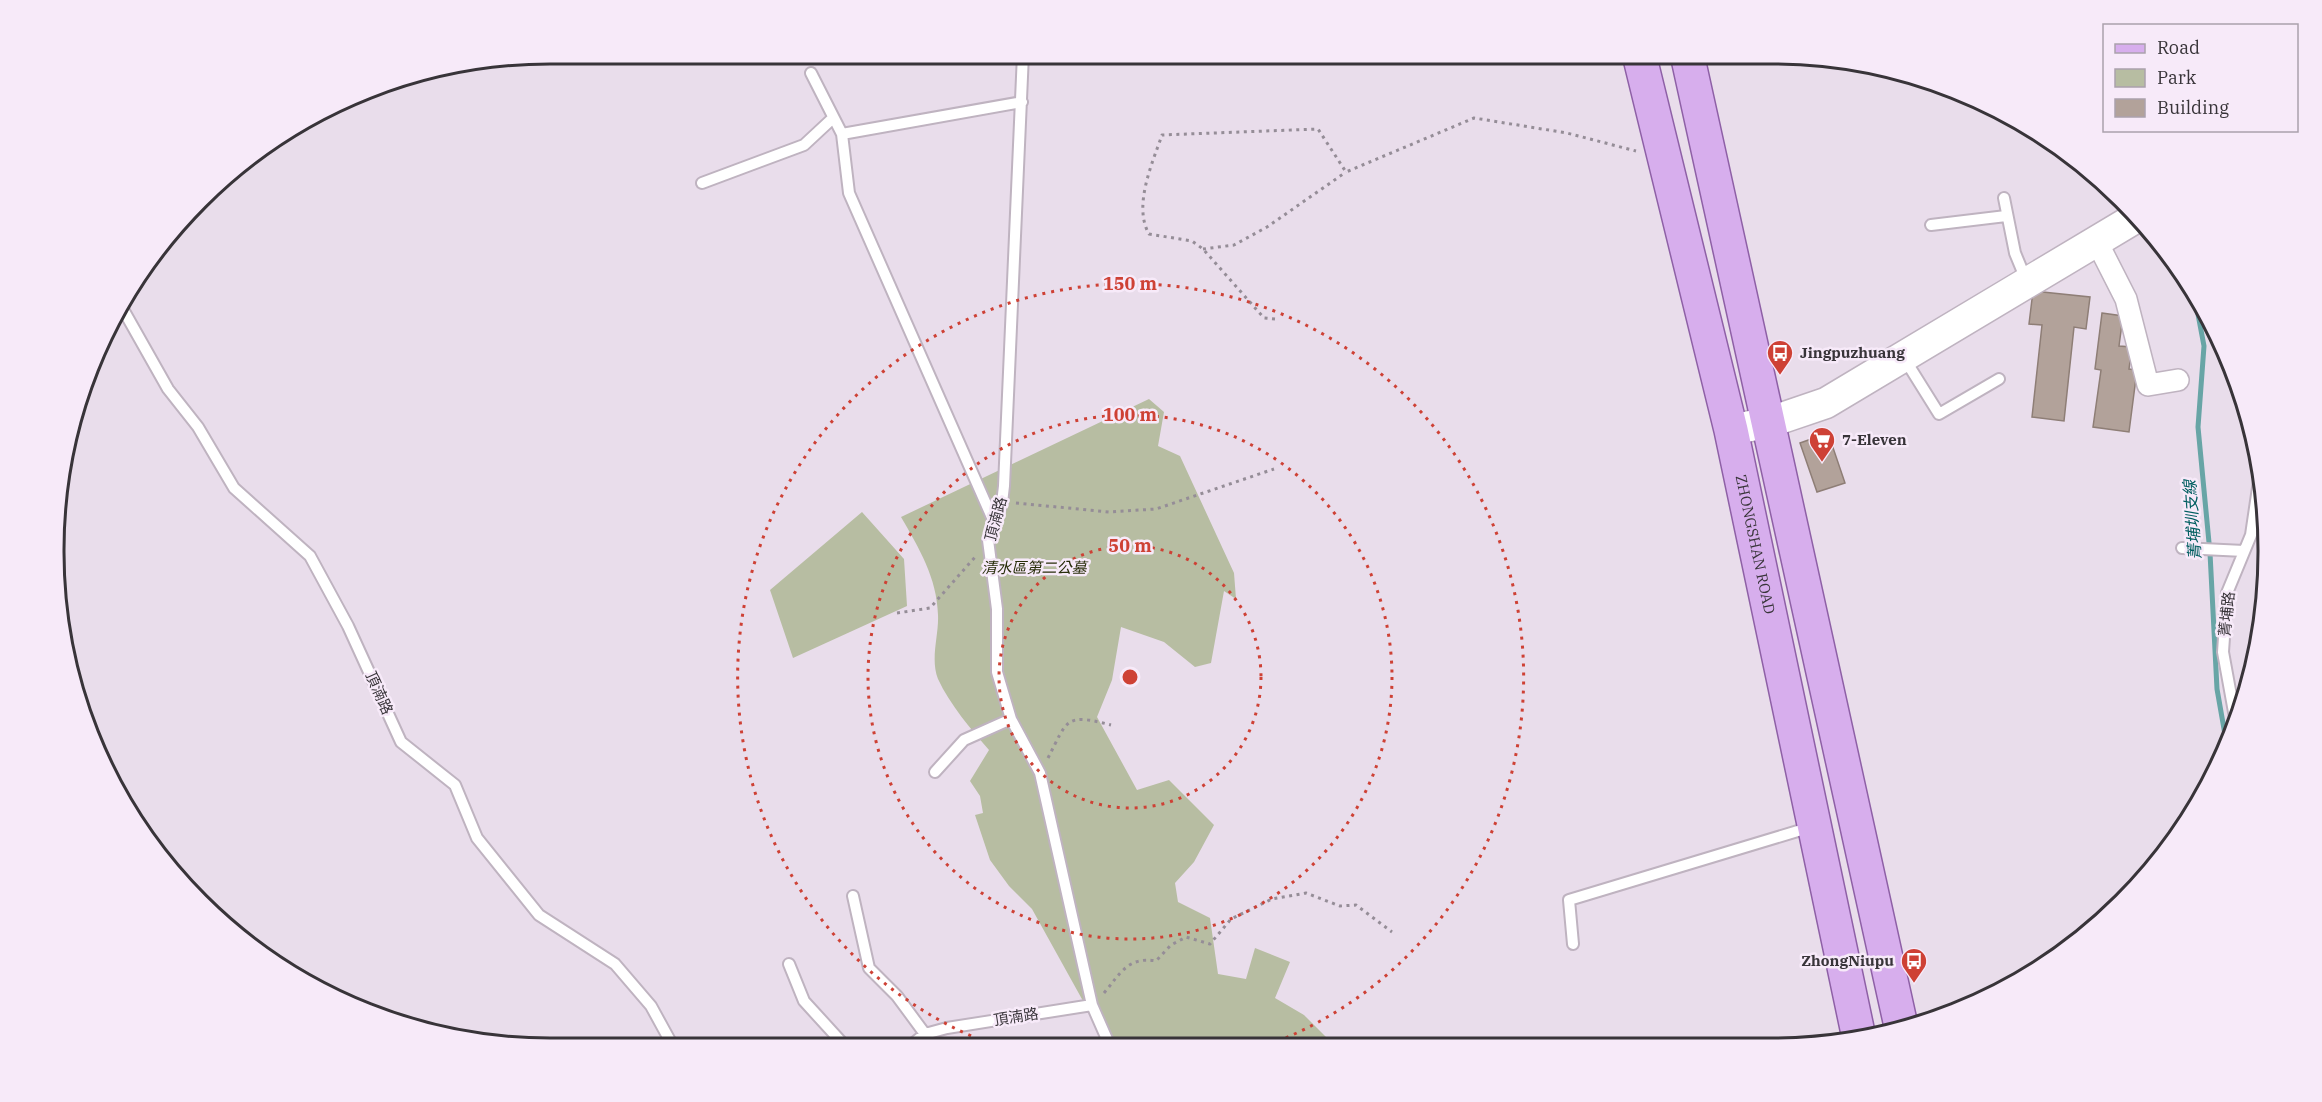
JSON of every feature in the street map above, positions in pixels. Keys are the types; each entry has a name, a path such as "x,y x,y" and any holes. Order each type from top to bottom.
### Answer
{"main road":[{"name":"ZHONGSHAN ROAD","path":"1642,64 1731,430 1857,1029"},
{"path":"1689,64 1770,422 1900,1020"}],"street":[{"path":"1731,430 1770,422 1826,403 2129,222"},
{"path":"2096,240 2126,299 2148,385 2178,380"}],"lane":[{"name":"頂湳路","path":"1023,64 1002,503 988,540 997,609 997,672 1011,719 1040,773 1092,1005 1106,1038"},
{"path":"811,73 842,134 849,193 994,522"},
{"path":"842,134 1022,102"},
{"path":"702,183 804,145 833,118"},
{"path":"2004,198 2015,253 2027,282"},
{"path":"1931,225 2006,216"},
{"name":"頂湳路","path":"126,315 168,389 198,427 234,488 310,556 348,626 401,742 454,785 477,838 539,915 615,964 651,1006 669,1038"},
{"path":"1904,358 1939,414 1998,379"},
{"name":"菁埔路","path":"2233,705 2223,652 2227,593 2251,535 2255,508"},
{"path":"2182,548 2244,550"},
{"path":"935,772 964,741 1011,719"},
{"path":"1574,944 1569,900 1814,826"},
{"path":"853,896 869,968 897,996 925,1034"},
{"path":"789,964 804,1001 838,1038"},
{"name":"頂湳路","path":"920,1038 925,1034 1092,1005"}],"path":[{"path":"1203,249 1234,245 1267,227 1346,172 1474,118 1567,133 1666,158"},
{"path":"1275,319 1264,318 1203,249 1192,241 1149,234 1144,226 1145,187 1162,135 1318,129 1346,172"},
{"path":"1002,503 1109,512 1156,509 1274,469"},
{"path":"897,613 930,608 988,540"},
{"path":"1040,773 1065,724 1080,717 1111,725"},
{"path":"1092,1005 1128,965 1142,958 1156,961 1171,945 1186,937 1210,944 1231,920 1272,899 1306,893 1340,906 1356,905 1392,932"}],"green space":[{"name":"清水區第二公墓","path":"1149,399 1164,412 1158,446 1180,456 1234,573 1236,599 1224,591 1211,663 1195,667 1164,642 1121,627 1112,680 1097,717 1137,790 1169,780 1214,825 1194,862 1175,883 1178,902 1210,918 1218,974 1246,979 1255,948 1290,962 1275,998 1304,1015 1327,1038 1104,1038 1032,909 1009,886 990,860 975,815 983,813 980,796 970,781 989,750 955,707 938,679 935,663 937,601 931,576 901,517"},
{"path":"862,512 904,559 907,606 793,658 770,590"}],"building":[{"path":"2033,291 2090,297 2086,329 2074,327 2064,421 2032,417 2042,325 2029,324"},
{"path":"2102,313 2123,316 2119,346 2132,347 2129,369 2137,370 2129,432 2093,427 2101,370 2095,369"},
{"name":"7-Eleven","path":"1828,433 1845,483 1817,492 1800,443"}],"waterway":[{"name":"菁埔圳支線","path":"2199,322 2204,346 2198,427 2210,553 2217,689 2224,728"}],"place":[{"name":"Jingpuzhuang","path":"1780,376"},
{"name":"7-Eleven","path":"1822,463"},
{"name":"ZhongNiupu","path":"1914,984"}]}
